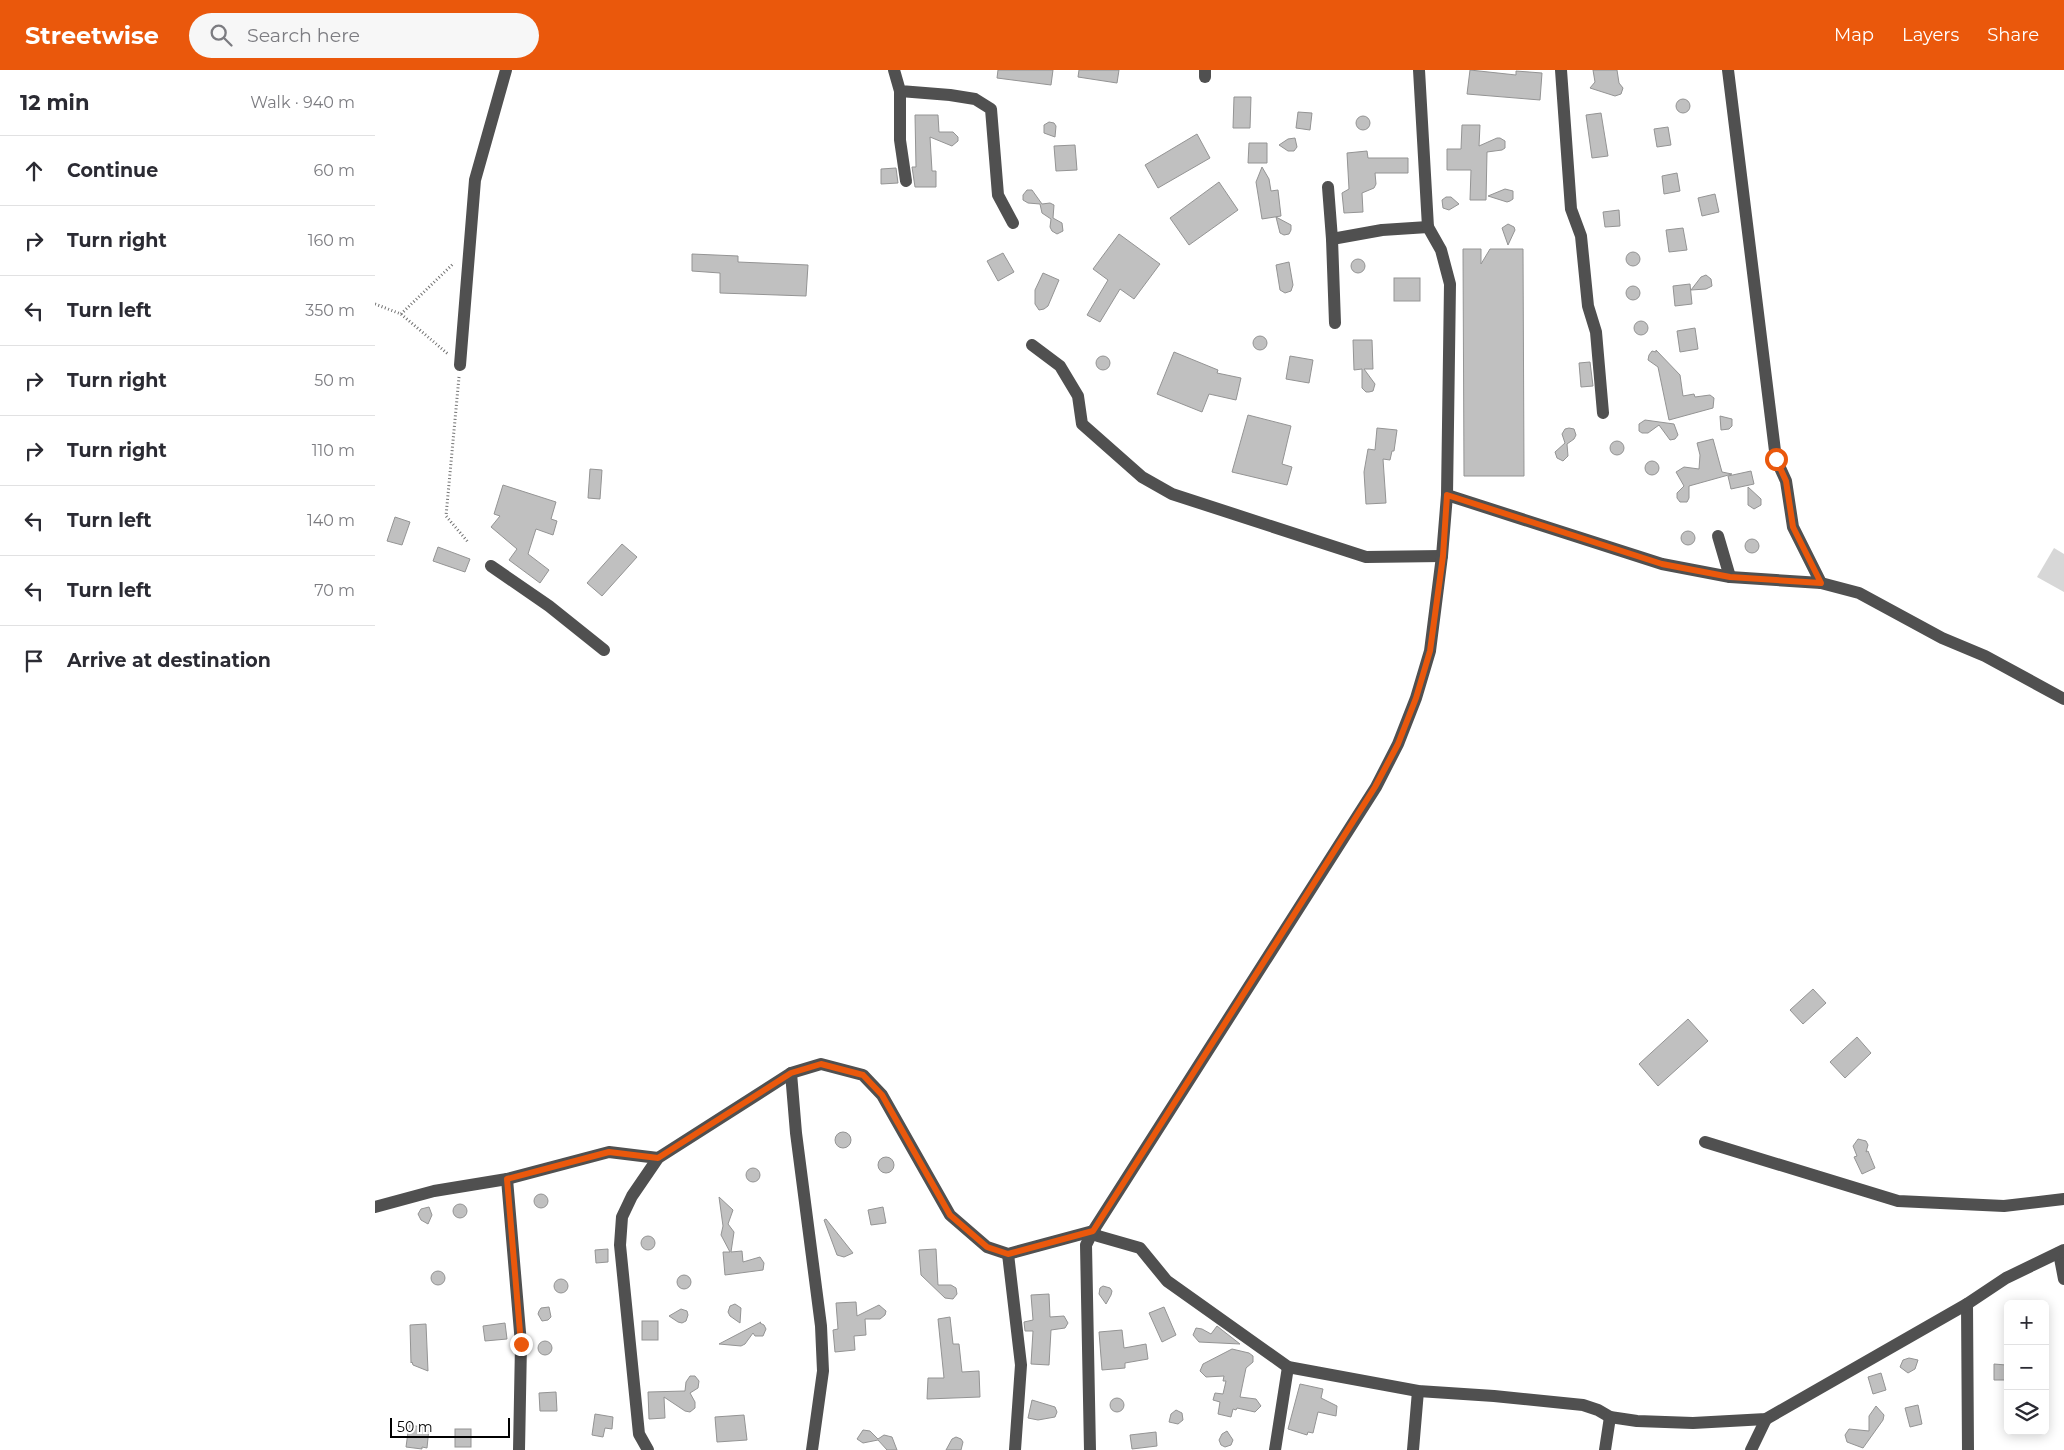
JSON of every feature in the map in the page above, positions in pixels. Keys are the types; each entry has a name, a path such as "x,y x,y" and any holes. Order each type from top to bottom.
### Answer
{"street":[{"path":"460,365 475,180 506,70"},
{"path":"894,70 900,91 900,140 906,180"},
{"path":"1090,1450 1086,1245 1093,1231 1375,787 1394,753 1416,698 1430,651 1443,556 1447,495 1450,284 1441,250 1428,227 1419,70"},
{"path":"1561,70 1571,209 1581,236 1588,306 1596,332 1603,412"},
{"path":"1728,70 1776,459 1786,481 1793,527 1821,583"},
{"path":"900,91 975,99 991,109 998,195 1013,223"},
{"path":"1328,187 1333,239 1335,323"},
{"path":"1333,239 1382,230 1428,227"},
{"path":"1032,345 1060,366 1078,396 1082,424 1142,477 1172,494 1366,557 1443,556"},
{"path":"1447,495 1662,564 1730,577 1821,583 1859,593 1942,638 1985,656 2064,699"},
{"path":"1718,536 1730,577"},
{"path":"491,566 549,606 604,650"},
{"path":"648,1450 639,1434 620,1245 621,1217 632,1196 658,1158 791,1073 821,1064 863,1075 882,1095 950,1215 987,1247 1008,1254 1093,1231"},
{"path":"791,1073 797,1142 821,1326 823,1371 812,1450"},
{"path":"1705,1142 1898,1201 2004,1206 2064,1199"},
{"path":"375,1207 434,1191 507,1179 609,1152 658,1158"},
{"path":"507,1179 521,1344 519,1450"},
{"path":"1093,1231 1098,1236 1140,1248 1167,1281 1288,1366 1418,1391 1583,1405 1610,1417 1637,1421 1693,1423 1766,1419 1967,1304 2006,1278 2061,1252 2064,1279"},
{"path":"1008,1254 1021,1365 1015,1450"},
{"path":"1967,1304 1968,1450"},
{"path":"1275,1450 1288,1366"},
{"path":"1413,1450 1418,1391"},
{"path":"1605,1450 1610,1417"},
{"path":"1751,1450 1766,1419"}],"path":[{"path":"401,314 469,248"},
{"path":"375,304 401,314 460,365 445,516 468,542"}],"shaded area":[{"path":"2054,548 2064,554 2064,592 2037,577"}],"building":[{"path":"998,70 1053,70 1051,85 997,78"},
{"path":"1079,70 1119,70 1117,83 1078,77"},
{"path":"1470,70 1516,75 1516,71 1542,73 1540,100 1467,94"},
{"path":"1593,70 1617,70 1619,83 1623,88 1621,94 1615,96 1590,88 1595,82"},
{"path":"1234,97 1251,97 1250,128 1233,128"},
{"path":"1683,99 1688,101 1690,106 1688,111 1683,113 1678,111 1676,106 1678,101"},
{"path":"1298,112 1312,113 1310,130 1296,128"},
{"path":"1601,113 1608,156 1592,158 1586,115"},
{"path":"915,115 938,115 939,132 953,132 958,137 958,141 952,146 930,137 932,171 936,171 936,187 915,187 912,167 916,167"},
{"path":"1363,116 1368,118 1370,123 1368,128 1363,130 1358,128 1356,123 1358,118"},
{"path":"1049,122 1054,123 1056,126 1055,137 1044,133 1044,125"},
{"path":"1462,125 1480,125 1479,146 1497,138 1505,141 1505,148 1502,150 1487,152 1486,200 1470,200 1471,170 1447,170 1447,149 1461,149"},
{"path":"1668,127 1671,145 1657,147 1654,129"},
{"path":"1197,134 1210,158 1158,188 1145,165"},
{"path":"1295,138 1297,147 1294,151 1288,151 1279,145 1288,139"},
{"path":"1249,143 1267,143 1267,163 1248,163"},
{"path":"1075,145 1077,170 1056,171 1054,146"},
{"path":"1367,151 1368,158 1408,158 1408,173 1375,173 1376,184 1374,188 1362,193 1363,212 1344,213 1342,193 1349,189 1347,153"},
{"path":"1262,167 1269,179 1271,191 1278,190 1281,216 1262,219 1256,182"},
{"path":"896,168 898,183 881,184 881,169"},
{"path":"1677,173 1680,191 1664,194 1662,176"},
{"path":"1219,182 1238,210 1189,245 1170,218"},
{"path":"1505,189 1513,191 1513,199 1510,201 1507,202 1488,196"},
{"path":"1027,190 1032,190 1042,204 1050,203 1054,205 1053,218 1062,223 1063,231 1057,234 1052,231 1050,227 1051,219 1042,213 1040,204 1028,203 1023,200 1023,195"},
{"path":"1715,194 1719,212 1702,216 1698,198"},
{"path":"1446,197 1451,197 1459,204 1449,210 1443,208 1442,200"},
{"path":"1619,210 1620,226 1605,227 1603,212"},
{"path":"1276,217 1291,225 1289,234 1284,235 1280,233"},
{"path":"1508,224 1514,227 1515,230 1508,245 1502,228"},
{"path":"1683,228 1687,250 1669,252 1666,230"},
{"path":"1119,234 1160,264 1134,299 1120,289 1100,322 1087,315 1108,280 1093,269"},
{"path":"1463,249 1481,249 1481,264 1490,249 1523,249 1524,476 1464,476"},
{"path":"1633,252 1638,254 1640,259 1638,264 1633,266 1628,264 1626,259 1628,254"},
{"path":"1003,253 1014,272 998,281 987,261"},
{"path":"692,254 738,256 738,262 808,265 806,296 720,293 720,273 692,271"},
{"path":"1358,259 1363,261 1365,266 1363,271 1358,273 1353,271 1351,266 1353,261"},
{"path":"1289,262 1293,285 1291,291 1285,293 1280,290 1276,265"},
{"path":"1043,273 1059,280 1048,306 1039,310 1035,304 1035,290"},
{"path":"1706,275 1711,279 1712,286 1706,289 1691,290 1701,277"},
{"path":"1394,278 1420,278 1420,301 1394,301"},
{"path":"1690,284 1692,304 1675,306 1673,286"},
{"path":"1633,286 1638,288 1640,293 1638,298 1633,300 1628,298 1626,293 1628,288"},
{"path":"1641,321 1646,323 1648,328 1646,333 1641,335 1636,333 1634,328 1636,323"},
{"path":"1695,328 1698,349 1680,352 1677,331"},
{"path":"1260,336 1265,338 1267,343 1265,348 1260,350 1255,348 1253,343 1255,338"},
{"path":"1353,340 1372,340 1373,369 1364,369 1375,384 1373,391 1366,392 1362,388 1362,369 1354,370"},
{"path":"1656,350 1680,375 1683,396 1694,394 1695,397 1710,395 1714,398 1713,408 1669,420 1658,367 1648,360 1652,351 1656,352"},
{"path":"1174,352 1218,370 1217,373 1241,378 1236,400 1209,394 1202,412 1157,394"},
{"path":"1103,356 1108,358 1110,363 1108,368 1103,370 1098,368 1096,363 1098,358"},
{"path":"1290,356 1313,360 1309,383 1286,379"},
{"path":"1590,362 1593,386 1581,387 1579,363"},
{"path":"1248,415 1291,426 1282,464 1292,467 1287,485 1232,472"},
{"path":"1720,416 1732,419 1732,426 1729,429 1721,430"},
{"path":"1645,420 1674,424 1678,435 1675,439 1670,440 1659,425 1648,433 1642,433 1639,431 1639,424"},
{"path":"1377,428 1397,430 1394,451 1392,451 1390,460 1383,459 1386,503 1366,504 1364,472 1368,449 1375,450"},
{"path":"1565,429 1574,429 1576,435 1567,444 1568,456 1563,461 1557,458 1555,452 1565,443 1562,434"},
{"path":"1713,439 1722,472 1732,474 1689,486 1687,502 1680,502 1677,498 1677,493 1684,486 1676,472 1684,467 1699,469 1700,455 1697,443"},
{"path":"1617,441 1622,443 1624,448 1622,453 1617,455 1612,453 1610,448 1612,443"},
{"path":"1652,461 1657,463 1659,468 1657,473 1652,475 1647,473 1645,468 1647,463"},
{"path":"590,469 602,470 600,499 588,498"},
{"path":"1751,471 1754,484 1731,489 1728,476"},
{"path":"503,485 556,502 551,519 557,521 553,535 536,529 528,554 549,570 540,583 509,560 517,549 491,527 500,516 494,514"},
{"path":"1748,487 1761,499 1761,505 1754,509 1748,505"},
{"path":"395,517 410,522 402,545 387,541"},
{"path":"1688,531 1693,533 1695,538 1693,543 1688,545 1683,543 1681,538 1683,533"},
{"path":"1752,539 1757,541 1759,546 1757,551 1752,553 1747,551 1745,546 1747,541"},
{"path":"622,544 637,557 602,596 587,583"},
{"path":"438,547 470,559 465,572 433,561"},
{"path":"1813,989 1826,1003 1803,1024 1790,1010"},
{"path":"1688,1019 1708,1041 1658,1086 1639,1064"},
{"path":"1857,1037 1871,1053 1845,1078 1830,1062"},
{"path":"843,1132 849,1134 851,1140 849,1146 843,1148 837,1146 835,1140 837,1134"},
{"path":"1858,1139 1866,1141 1868,1145 1866,1152 1868,1151 1875,1168 1862,1174 1854,1157 1857,1156 1853,1146"},
{"path":"886,1157 892,1159 894,1165 892,1171 886,1173 880,1171 878,1165 880,1159"},
{"path":"750,1168 756,1168 760,1175 756,1182 750,1182 746,1178 746,1172"},
{"path":"541,1194 546,1196 548,1201 546,1206 541,1208 536,1206 534,1201 536,1196"},
{"path":"719,1197 733,1210 728,1224 734,1232 731,1252 742,1251 743,1262 760,1257 764,1263 763,1270 725,1275 723,1252 730,1252 721,1235 723,1226"},
{"path":"460,1204 465,1206 467,1211 465,1216 460,1218 455,1216 453,1211 455,1206"},
{"path":"429,1207 432,1215 428,1224 421,1220 418,1214 421,1209"},
{"path":"883,1207 886,1223 871,1225 868,1210"},
{"path":"826,1219 853,1253 844,1257 837,1255 824,1220"},
{"path":"648,1236 653,1238 655,1243 653,1248 648,1250 643,1248 641,1243 643,1238"},
{"path":"608,1249 608,1262 596,1263 595,1250"},
{"path":"936,1249 938,1285 951,1285 956,1288 957,1294 953,1299 945,1298 921,1275 919,1250"},
{"path":"438,1271 443,1273 445,1278 443,1283 438,1285 433,1283 431,1278 433,1273"},
{"path":"684,1275 689,1277 691,1282 689,1287 684,1289 679,1287 677,1282 679,1277"},
{"path":"561,1279 566,1281 568,1286 566,1291 561,1293 556,1291 554,1286 556,1281"},
{"path":"1103,1286 1110,1288 1112,1291 1106,1304 1099,1294 1100,1288"},
{"path":"1049,1294 1050,1317 1064,1316 1068,1323 1065,1328 1051,1330 1049,1365 1031,1364 1033,1331 1025,1331 1024,1322 1033,1320 1031,1295"},
{"path":"856,1302 857,1316 879,1305 886,1311 885,1315 880,1319 865,1319 866,1335 854,1336 855,1350 835,1352 833,1330 838,1329 836,1303"},
{"path":"735,1304 741,1308 740,1323 730,1316 728,1312 730,1306"},
{"path":"549,1307 551,1317 548,1320 542,1321 538,1314 539,1311 541,1308"},
{"path":"1164,1307 1176,1335 1162,1342 1149,1313"},
{"path":"681,1309 687,1311 688,1315 686,1321 682,1323 669,1316"},
{"path":"950,1317 953,1344 959,1344 962,1372 979,1371 980,1397 927,1399 928,1378 944,1378 938,1319"},
{"path":"642,1321 658,1321 658,1340 642,1340"},
{"path":"761,1322 766,1329 763,1336 755,1336 753,1333 745,1344 741,1346 719,1344"},
{"path":"505,1323 507,1339 485,1341 483,1326"},
{"path":"426,1324 428,1371 411,1363 410,1325"},
{"path":"1217,1326 1240,1344 1199,1342 1193,1335 1196,1328 1211,1334"},
{"path":"1122,1330 1124,1348 1146,1344 1148,1359 1125,1363 1125,1368 1102,1370 1099,1332"},
{"path":"545,1341 550,1343 552,1348 550,1353 545,1355 540,1353 538,1348 540,1343"},
{"path":"1232,1349 1249,1353 1253,1356 1253,1362 1246,1368 1240,1397 1256,1399 1261,1406 1255,1412 1237,1408 1236,1410 1233,1409 1231,1417 1218,1414 1220,1402 1213,1400 1215,1393 1223,1394 1226,1381 1223,1381 1224,1376 1206,1377 1200,1371 1203,1364"},
{"path":"1909,1358 1918,1360 1915,1369 1908,1373 1900,1367 1903,1360"},
{"path":"1994,1364 2004,1365 2004,1380 1994,1380"},
{"path":"1881,1373 1886,1390 1873,1394 1868,1377"},
{"path":"690,1376 695,1376 699,1381 698,1388 690,1393 695,1402 695,1408 690,1412 685,1411 664,1397 665,1418 649,1419 648,1392 685,1391 686,1382"},
{"path":"1300,1384 1323,1389 1321,1398 1337,1406 1336,1416 1318,1412 1313,1433 1308,1432 1307,1435 1288,1429"},
{"path":"556,1392 557,1411 540,1411 539,1393"},
{"path":"1117,1398 1122,1400 1124,1405 1122,1410 1117,1412 1112,1410 1110,1405 1112,1400"},
{"path":"1032,1400 1055,1407 1057,1412 1055,1417 1038,1420 1028,1418"},
{"path":"1918,1405 1922,1424 1910,1427 1905,1408"},
{"path":"1876,1406 1884,1415 1883,1420 1863,1448 1847,1442 1845,1435 1849,1429 1869,1431 1869,1416"},
{"path":"1176,1410 1182,1413 1183,1420 1178,1424 1169,1422 1171,1414"},
{"path":"595,1414 613,1417 612,1429 605,1428 603,1437 592,1435"},
{"path":"744,1415 747,1440 717,1442 715,1417"},
{"path":"409,1425 429,1428 427,1448 406,1447"},
{"path":"455,1429 471,1429 471,1447 455,1447"},
{"path":"863,1430 870,1431 878,1439 884,1435 892,1437 897,1450 887,1450 878,1440 863,1443 857,1439"},
{"path":"1227,1431 1233,1440 1231,1445 1225,1447 1221,1445 1219,1440 1222,1434"},
{"path":"1156,1432 1157,1446 1132,1449 1130,1435"},
{"path":"956,1437 963,1442 961,1450 946,1450 952,1439"}],"route":[{"path":"521,1344 507,1179 609,1152 658,1158 791,1073 821,1064 863,1075 882,1095 950,1215 987,1247 1008,1254 1093,1231 1375,787 1398,744 1416,698 1430,651 1443,556 1447,495 1662,564 1730,577 1821,583 1793,527 1786,481 1776,459"}]}
